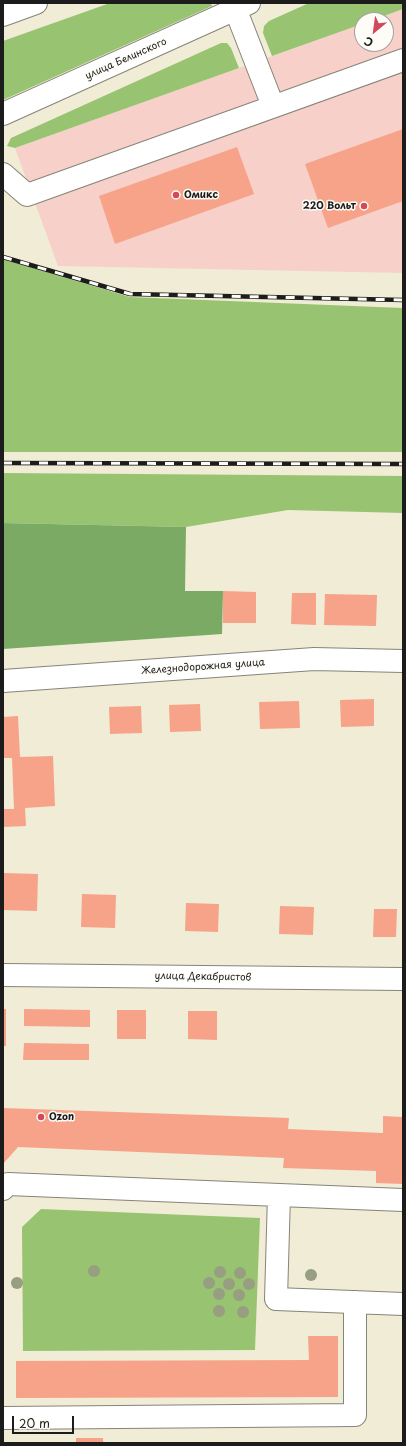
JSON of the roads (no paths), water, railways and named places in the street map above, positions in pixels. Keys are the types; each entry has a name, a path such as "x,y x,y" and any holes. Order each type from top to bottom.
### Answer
{"street":[{"path":"3,15 36,3"},
{"path":"239,5 273,106"},
{"name":"улица Белинского","path":"3,114 239,5"},
{"path":"3,174 27,195 403,60"},
{"name":"Железнодорожная улица","path":"3,681 314,659 403,661"},
{"name":"улица Декабристов","path":"3,975 403,979"},
{"path":"3,1189 8,1184 403,1200"},
{"path":"279,1195 276,1299 403,1304"},
{"path":"3,1418 355,1416 355,1302"}],"railway":[{"path":"3,257 130,294 403,300"},
{"path":"3,463 403,464"}],"place":[{"name":"Омикс","path":"176,195"},
{"name":"220 Вольт","path":"364,206"},
{"name":"Ozon","path":"41,1117"}]}
